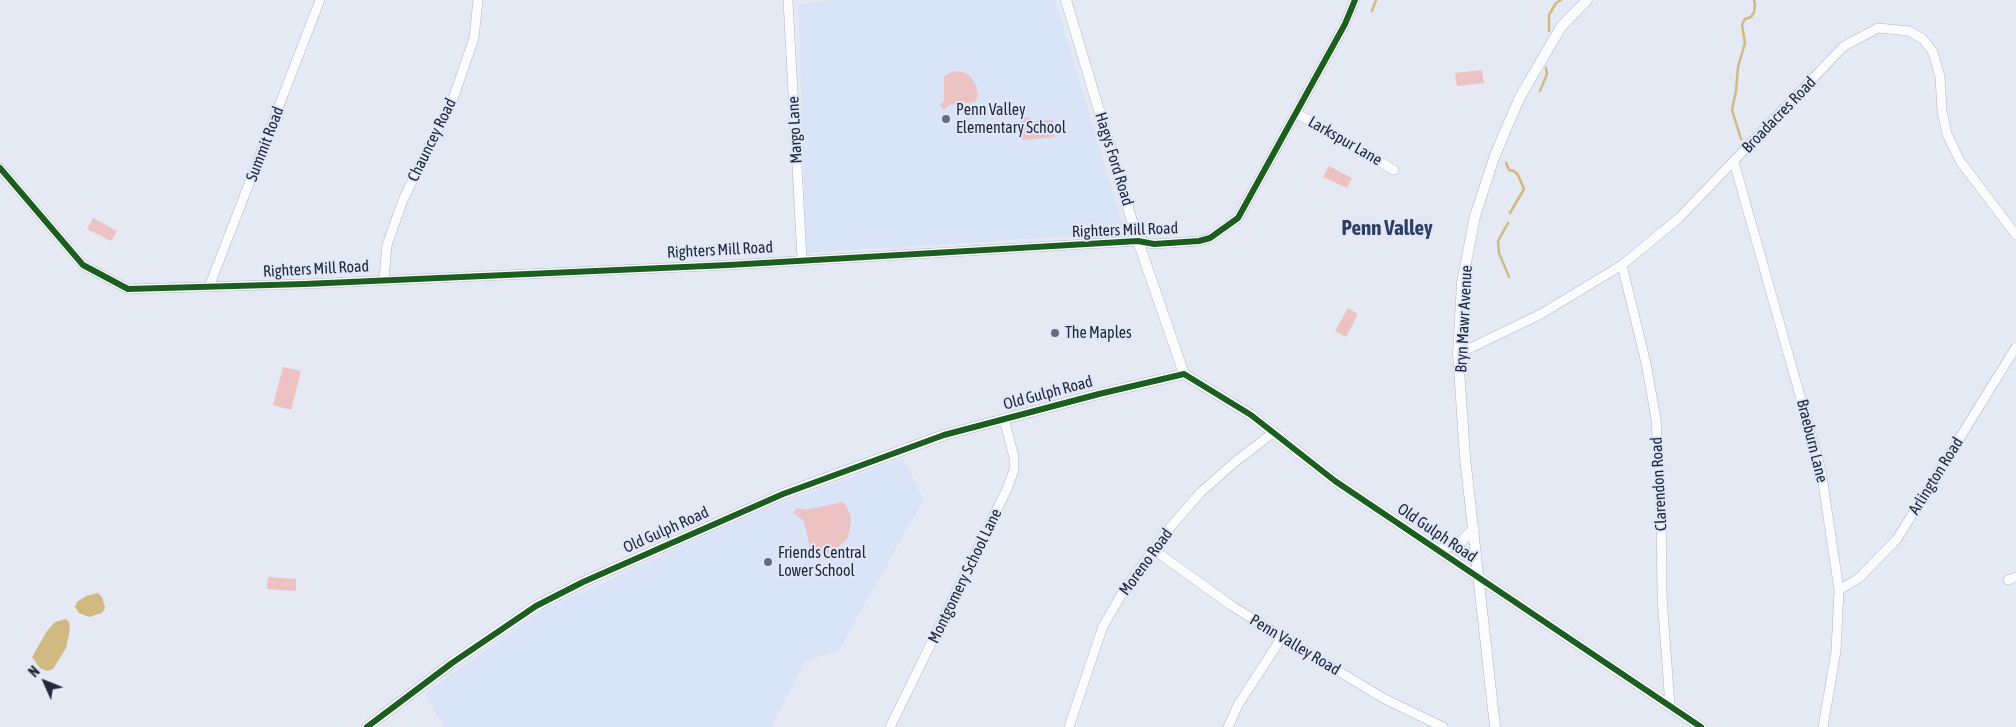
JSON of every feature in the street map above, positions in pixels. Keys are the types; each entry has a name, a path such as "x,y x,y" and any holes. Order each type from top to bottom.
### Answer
{"street":[{"name":"Summit Road","path":"209,287 320,0"},
{"name":"Chauncey Road","path":"384,280 387,245 403,200 454,96 474,38 478,0"},
{"name":"Margo Lane","path":"788,0 802,259"},
{"name":"Hagys Ford Road","path":"1066,0 1138,241 1184,374"},
{"name":"Righters Mill Road","path":"0,168 84,265 128,289 728,265 802,259 1138,241 1154,244 1199,241 1210,238 1238,218 1345,24 1355,0"},
{"name":"Bryn Mawr Avenue","path":"1495,727 1465,457 1458,354 1464,274 1475,216 1495,155 1524,90 1562,28 1587,0"},
{"name":"Broadacres Road","path":"1458,354 1541,314 1622,265 1679,218 1844,46 1878,28 1909,31 1923,39 1934,52 1940,77 1942,111 1947,134 1960,161 2016,235"},
{"name":"Larkspur Lane","path":"1296,113 1394,170"},
{"name":"Braeburn Lane","path":"1734,162 1821,470 1839,590 1836,651 1823,727"},
{"name":"Clarendon Road","path":"1622,265 1646,363 1656,419 1661,497 1662,597 1670,706"},
{"name":"Arlington Road","path":"1839,590 1859,578 1896,539 2016,347"},
{"name":"Old Gulph Road","path":"367,727 452,663 536,606 583,582 783,494 944,435 1184,374 1251,415 1335,481 1701,727"},
{"name":"Montgomery School Lane","path":"890,727 1007,489 1014,470 1014,457 1004,419"},
{"name":"Moreno Road","path":"1069,727 1103,626 1123,592 1200,493 1235,462 1274,432"},
{"path":"1438,550 1458,544 1474,529"},
{"name":"Penn Valley Road","path":"1154,550 1232,606 1282,638 1383,698 1443,727"},
{"path":"1228,727 1238,705 1282,638"}],"shaded area":[{"name":"Penn Valley Elementary School","path":"833,0 1055,0 1125,233 806,253 798,4"},
{"path":"1482,70 1484,83 1457,86 1455,73"},
{"path":"954,71 969,75 976,85 978,95 975,102 949,105 944,110 940,105 944,101 944,76"},
{"path":"1029,117 1033,121 1053,120 1055,137 1023,140 1020,136 1020,122 1023,118"},
{"path":"1329,166 1352,178 1347,188 1323,177"},
{"path":"93,218 117,231 111,241 87,229"},
{"path":"1348,308 1358,314 1346,337 1335,331"},
{"path":"283,367 301,371 291,410 273,405"},
{"name":"Friends Central Lower School","path":"903,458 924,499 839,650 805,662 772,727 444,727 425,693 539,612 757,512"},
{"path":"843,502 851,517 847,539 834,551 824,555 811,553 804,521 793,513 797,508 805,510"},
{"path":"268,577 296,579 296,591 267,589"},
{"path":"98,593 102,597 105,608 102,613 89,617 79,613 75,607 77,602 86,596"},
{"path":"66,619 69,622 70,629 66,648 53,669 47,671 40,668 32,657 47,631 55,622"}],"waterway":[{"path":"1372,11 1376,0"},
{"path":"1549,31 1549,15 1556,3 1561,0"},
{"path":"1741,139 1732,110 1738,67 1745,43 1742,25 1745,19 1751,17 1754,12 1754,0"},
{"path":"1540,91 1547,74 1546,68"},
{"path":"1506,163 1509,170 1514,171 1518,175 1524,189 1510,213"},
{"path":"1508,223 1498,241 1499,253 1509,277"}],"cycle path":[{"path":"0,168 83,265 128,289 305,284 729,265 1138,241 1154,244 1199,241 1210,238 1238,218 1345,24 1355,0"},
{"path":"367,727 452,663 536,606 583,582 783,494 944,435 1099,394 1184,374 1251,415 1335,481 1701,727"}],"place":[{"name":"Penn Valley Elementary School","path":"946,119"},
{"name":"The Maples","path":"1055,333"},
{"name":"Friends Central Lower School","path":"768,562"}],"district":[{"name":"Penn Valley","path":"1387,228"}]}
